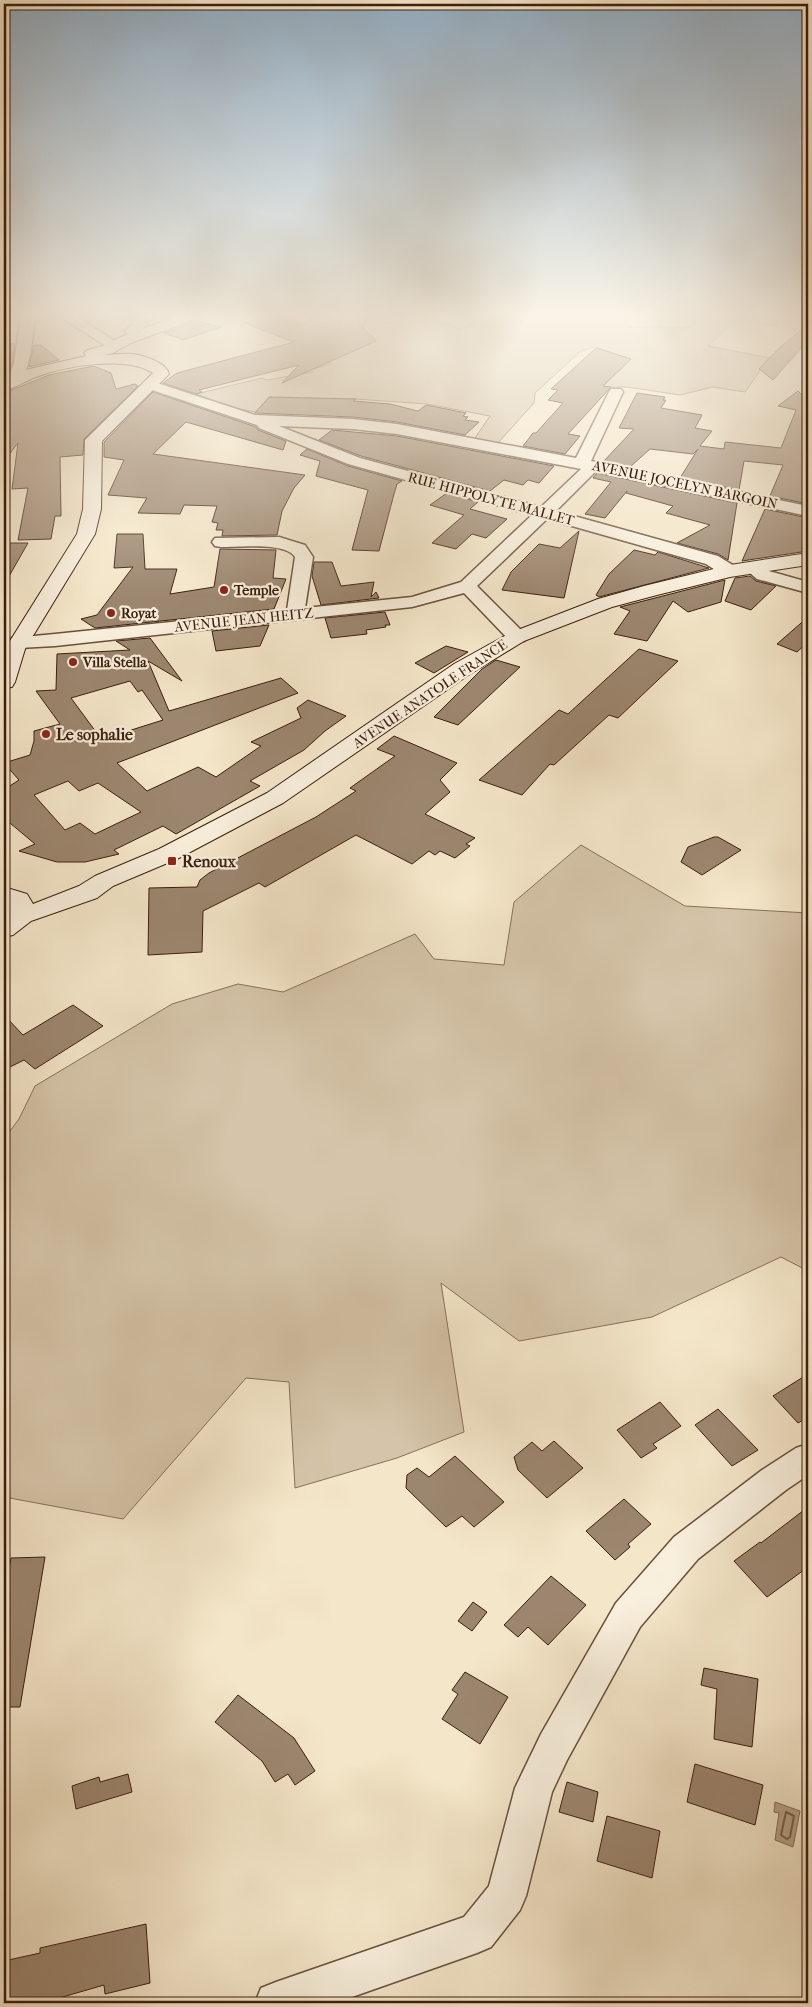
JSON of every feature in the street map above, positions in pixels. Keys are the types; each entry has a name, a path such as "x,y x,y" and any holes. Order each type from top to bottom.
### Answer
{"main road":[{"path":"4,682 19,642 88,528 94,499 94,440 125,409"},
{"name":"AVENUE ANATOLE FRANCE","path":"10,909 76,897 104,881 168,854 275,798 462,669 517,637 605,603 730,571 808,559"}],"street":[{"name":"AVENUE JOCELYN BARGOIN","path":"220,409 253,420 380,426 587,465 808,511"},
{"name":"AVENUE JEAN HEITZ","path":"19,642 55,640 412,602 438,596 467,586 544,514 587,465 609,409"},
{"name":"RUE HIPPOLYTE MALLET","path":"253,420 354,461 712,560 730,571"},
{"path":"221,542 279,542 299,549 304,557 295,615"},
{"path":"753,568 763,575 808,588"},
{"path":"467,586 517,637"},
{"path":"276,2003 477,1933 506,1896 534,1788 554,1747 628,1615 686,1548 774,1480 808,1458"}],"shaded area":[{"path":"238,409 259,409 256,412"},
{"path":"451,409 529,409 496,445 473,441 490,416"},
{"path":"581,845 685,906 808,913 808,1271 781,1257 652,1317 519,1341 441,1283 464,1432 397,1458 295,1488 289,1382 246,1378 123,1519 4,1497 4,1139 19,1119 35,1086 172,1004 238,984 283,992 415,934 434,959 504,965 514,902"}],"water":[{"path":"775,1802 800,1811 793,1847 775,1840 779,1813 774,1812"}],"building":[{"path":"4,409 115,409 84,439 83,455 60,457 61,516 55,516 51,539 18,540 28,488 12,489 18,443 4,461"},
{"path":"137,409 202,409 256,427 258,430 286,441 283,450 186,422 153,454 305,475 294,488 282,511 277,535 222,536 223,530 216,530 218,523 212,522 217,506 184,505 180,514 138,513 147,498 108,495 124,460 104,457 104,442"},
{"path":"259,409 409,409 418,411 421,409 444,409 466,413 463,416 468,417 465,420 479,422 465,435 397,422 353,417 255,413"},
{"path":"558,409 591,409 568,434 580,436 565,454 523,446 533,433 536,433"},
{"path":"629,409 665,409 702,415 695,428 712,431 700,446 724,449 725,442 781,448 796,410 790,409 807,409 808,504 770,496 783,465 744,461 739,490 680,478 698,449 693,454 650,449 630,467 603,462 634,429 619,428"},
{"path":"332,430 397,436 554,466 539,483 528,480 523,485 504,480 490,491 361,456 319,440"},
{"path":"307,449 348,466 402,481 397,484 379,551 352,550 368,490 316,476 320,461 300,455"},
{"path":"597,473 737,503 728,560 718,554 677,543 710,525 666,513 673,506 626,493 627,491 605,518 585,514 611,482 593,478"},
{"path":"447,493 478,502 470,509 507,519 486,538 472,534 456,549 432,543 464,515 430,505"},
{"path":"765,509 808,518 808,551 742,561"},
{"path":"579,531 564,598 502,590 511,572 539,544 560,548"},
{"path":"117,534 143,534 145,569 177,569 170,594 214,587 220,549 276,550 273,578 286,579 274,609 95,628 81,619 97,615 133,567 114,568"},
{"path":"4,543 28,543 4,585"},
{"path":"634,550 655,555 658,552 709,568 599,597 596,595 609,574"},
{"path":"314,562 332,562 341,586 374,582 371,597 376,592 379,598 321,605 312,576"},
{"path":"750,576 756,581 776,586 751,610 725,601 735,578"},
{"path":"725,580 721,602 688,612 673,601 647,641 614,634 630,611 620,607"},
{"path":"385,612 390,625 385,625 386,627 366,630 367,634 331,638 325,618"},
{"path":"808,617 808,642 797,652 777,644"},
{"path":"269,625 260,646 216,651 212,631"},
{"path":"150,638 182,681 148,661 169,711 281,678 298,693 117,763 147,791 198,767 216,777 261,746 251,742 301,718 297,708 308,700 346,716 325,731 304,750 250,781 260,786 176,834 163,826 114,850 119,854 85,862 57,862 19,851 35,844 4,818 5,789 19,780 4,763 30,755 34,741 34,731 60,724 36,691 56,690 57,654 130,650 116,641","holes":["130,681 138,692 142,690 163,720 106,738 100,731 96,732 71,698","68,781 79,791 98,783 141,812 95,834 80,823 65,830 34,795"]},
{"path":"446,646 468,652 434,673 415,663"},
{"path":"639,649 678,661 618,718 609,715 554,765 550,764 522,795 479,780 559,710 568,714"},
{"path":"496,660 520,667 458,725 434,717 482,669"},
{"path":"394,736 457,763 440,780 450,792 425,814 475,838 466,844 470,846 455,858 440,851 435,855 429,851 412,864 356,835 265,887 259,883 203,911 202,952 148,955 149,888 197,887 200,880 209,873 316,817 356,791 350,788 395,756 377,749"},
{"path":"718,837 741,850 702,875 681,862 688,847"},
{"path":"73,1005 103,1026 35,1069 24,1060 4,1070 4,1015 23,1035"},
{"path":"808,1374 808,1417 798,1423 773,1396"},
{"path":"660,1402 681,1426 653,1444 657,1448 641,1458 617,1430"},
{"path":"718,1409 758,1450 732,1466 695,1425"},
{"path":"554,1441 583,1468 547,1498 518,1470 514,1457 532,1442 542,1451"},
{"path":"455,1456 504,1502 474,1527 462,1516 446,1527 406,1488 407,1475 417,1468 429,1477"},
{"path":"624,1499 651,1524 628,1544 630,1547 615,1560 586,1531"},
{"path":"808,1507 808,1567 767,1597 734,1561"},
{"path":"45,1557 20,1707 4,1707 4,1595 11,1558"},
{"path":"551,1576 586,1605 548,1645 528,1627 518,1637 504,1625"},
{"path":"473,1602 487,1612 472,1631 458,1621"},
{"path":"704,1668 758,1679 752,1747 714,1739 717,1689 701,1685"},
{"path":"465,1672 508,1697 480,1744 442,1719 458,1694 452,1690"},
{"path":"238,1695 294,1738 315,1771 295,1785 288,1774 275,1782 262,1761 215,1722"},
{"path":"695,1764 763,1785 755,1825 687,1802"},
{"path":"128,1774 132,1792 76,1809 72,1786 99,1777 100,1782"},
{"path":"567,1782 598,1792 593,1822 559,1812"},
{"path":"607,1816 660,1831 652,1878 597,1861"},
{"path":"146,1924 150,1983 105,1994 104,1985 42,2003 4,2003 4,1961 40,1953 40,1948"}],"place":[{"name":"Temple","path":"224,590"},
{"name":"Royat","path":"111,613"},
{"name":"Villa Stella","path":"73,662"},
{"name":"Le sophalie","path":"46,734"},
{"name":"Renoux","path":"172,861"}]}
